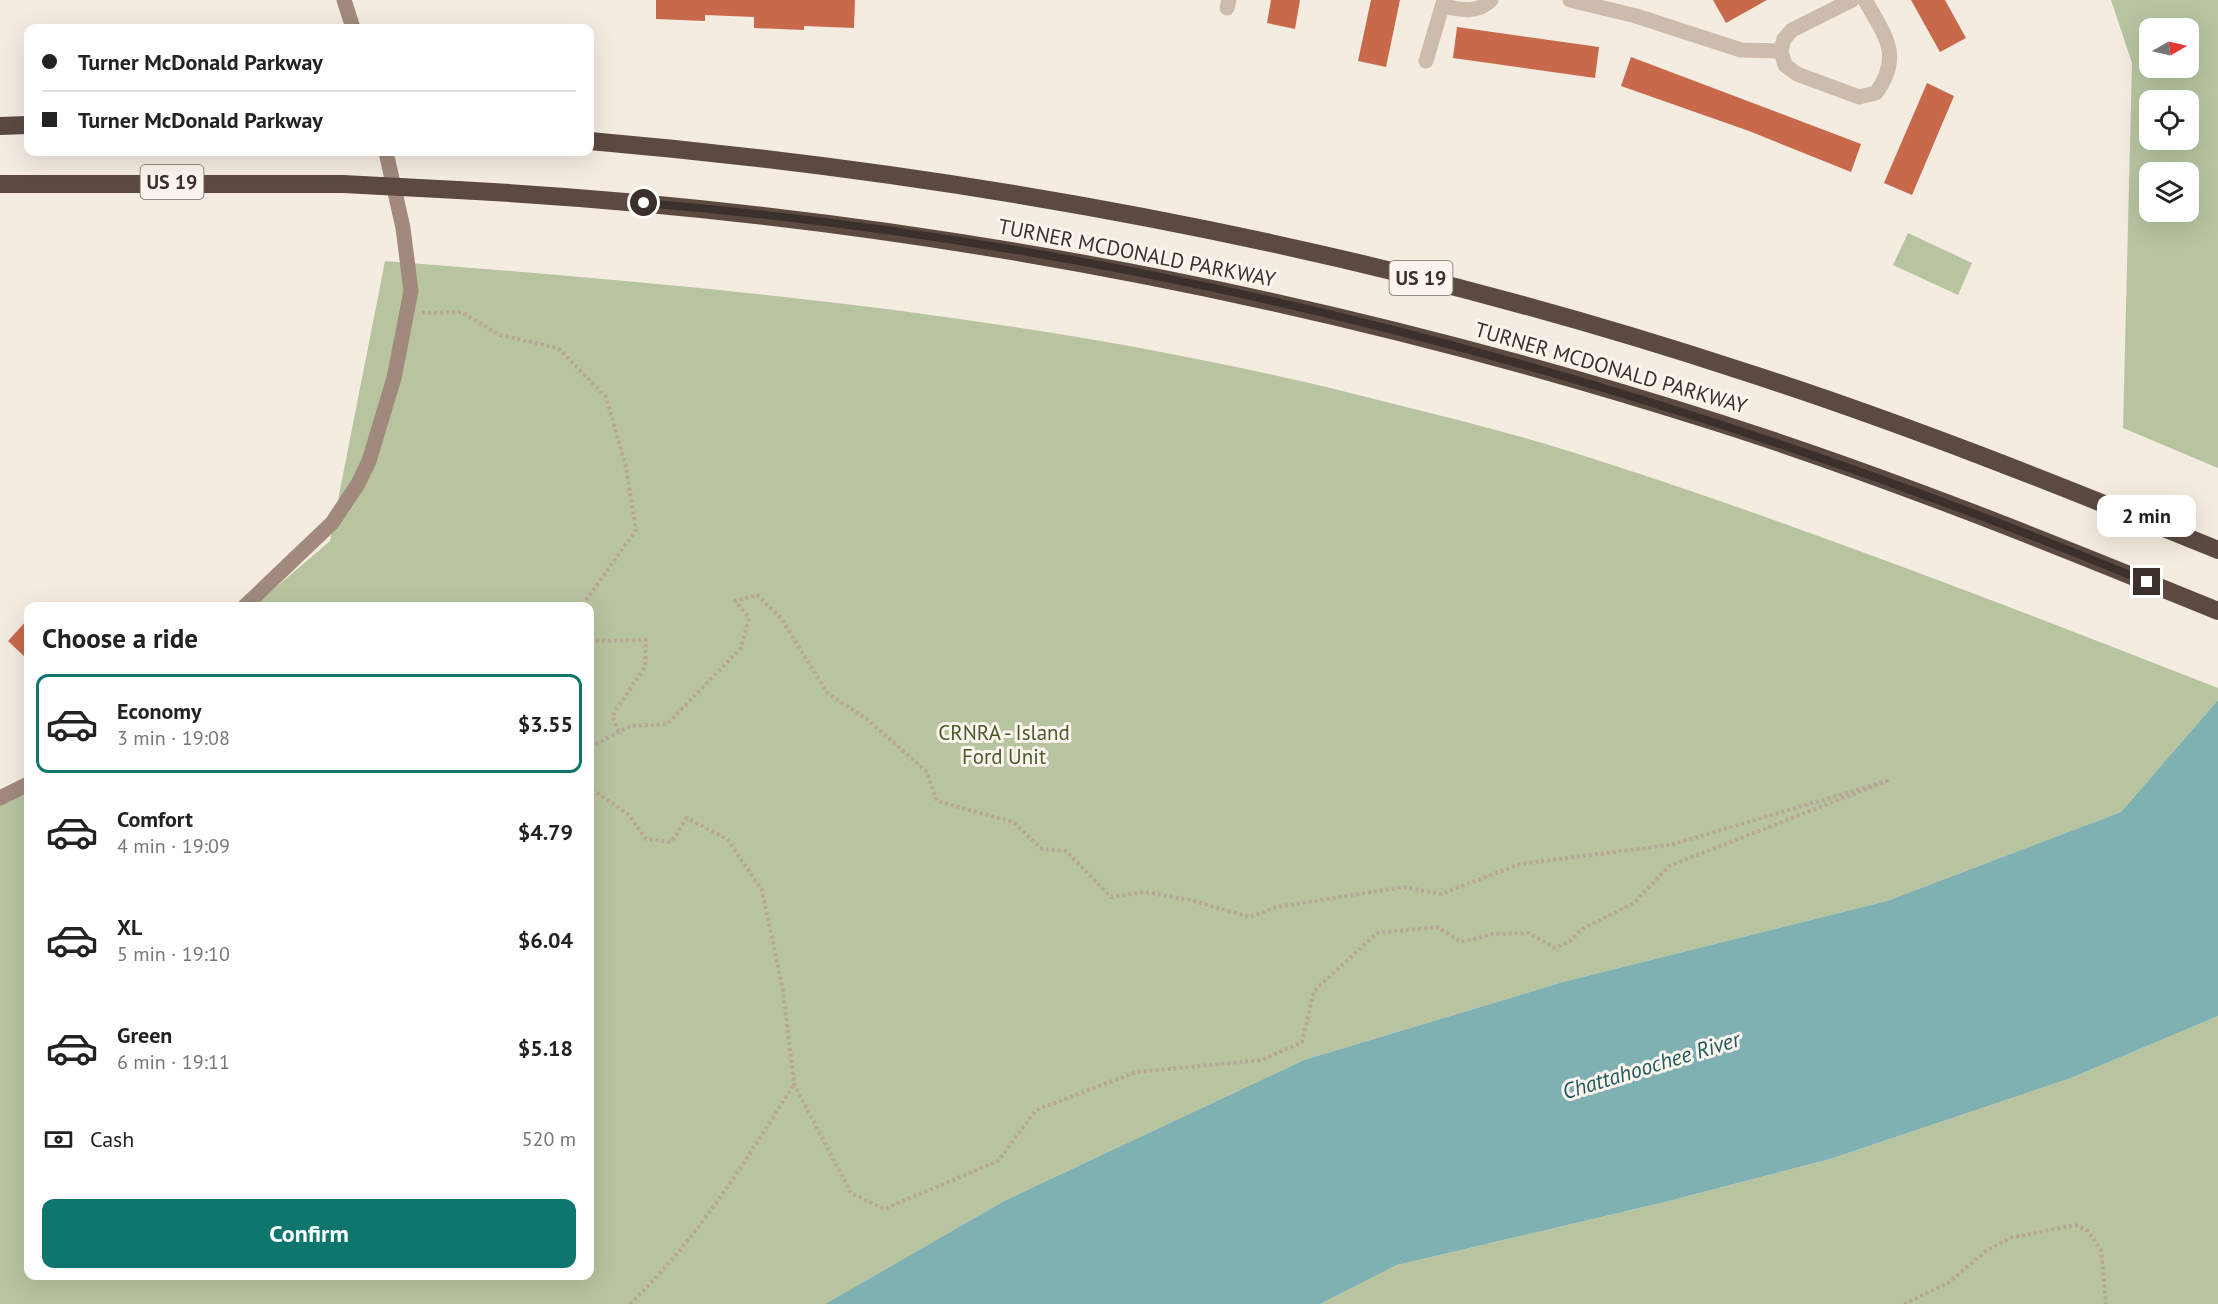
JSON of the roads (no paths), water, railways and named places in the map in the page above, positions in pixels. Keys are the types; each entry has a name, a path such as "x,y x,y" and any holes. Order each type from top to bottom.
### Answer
{"highway":[{"path":"0,126 24,125"},
{"name":"TURNER MCDONALD PARKWAY","path":"594,141 843,168 1058,200 1207,228 1439,282 1661,345 1828,399 2025,471 2218,550"},
{"name":"TURNER MCDONALD PARKWAY","path":"0,184 343,184 662,205 922,236 1111,268 1373,325 1585,381 1791,447 1996,521 2218,611"}],"street":[{"path":"344,0 352,24"},
{"path":"1426,61 1444,3 1470,10 1480,8 1491,0"},
{"path":"1570,0 1636,16 1742,50 1781,51"},
{"path":"1852,0 1791,30 1784,39 1781,51 1785,65 1797,74 1859,97 1876,93 1888,76 1892,55 1887,40 1865,0"},
{"path":"249,602 332,523 358,484 369,461 394,378 411,291 404,238 387,156"},
{"path":"0,798 24,786"}],"water":[{"name":"Chattahoochee River","path":"2218,700 2218,1016 2071,1078 1830,1159 1665,1202 1397,1265 1320,1304 825,1304 1004,1201 1304,1060 1563,982 1887,901 2121,812"}],"park label":[{"name":"CRNRA - Island Ford Unit","path":"1004,745"}]}
